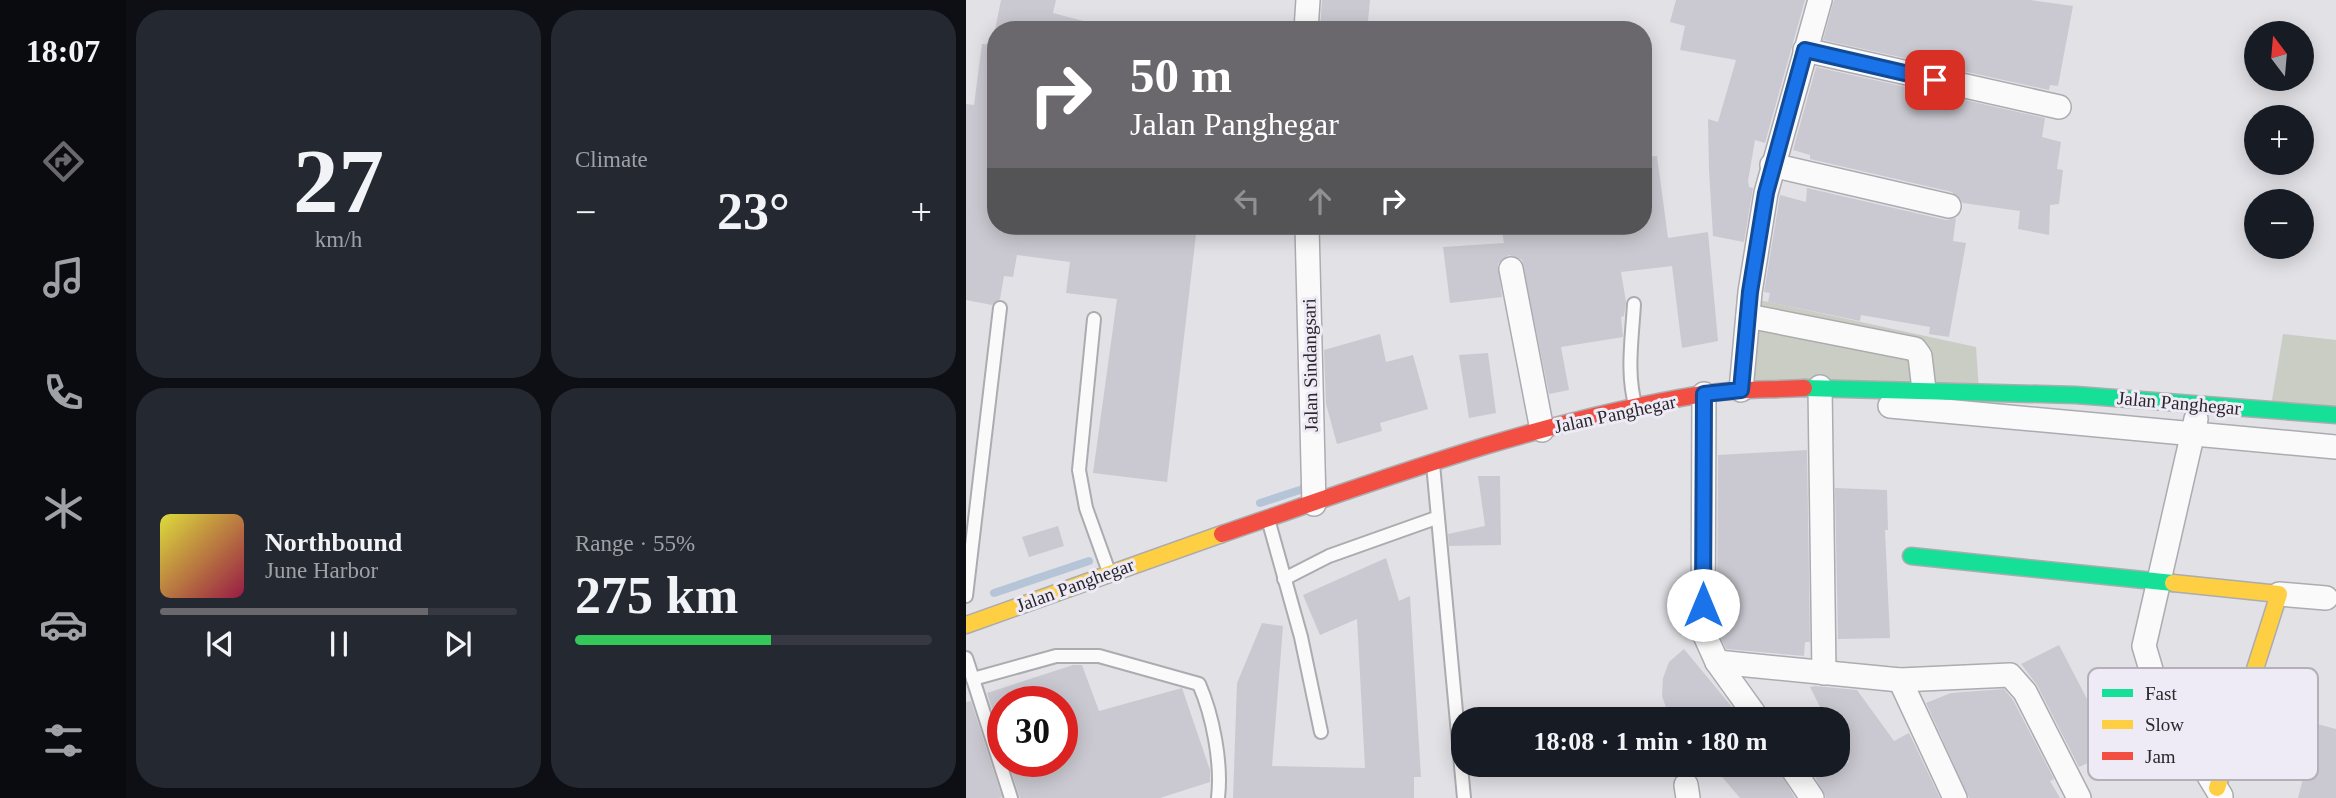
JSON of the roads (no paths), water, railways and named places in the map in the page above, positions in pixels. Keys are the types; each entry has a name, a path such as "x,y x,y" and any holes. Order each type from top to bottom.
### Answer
{"street":[{"path":"1307,21 1308,0"},
{"path":"1741,390 1748,316 1772,164 1819,0"},
{"path":"1805,50 2059,107"},
{"path":"1772,164 1949,206"},
{"name":"Jalan Sindangsari","path":"1307,235 1314,504"},
{"path":"1511,269 1542,430"},
{"path":"1748,316 1915,349 1920,355 1924,390"},
{"path":"1820,387 1824,673"},
{"name":"Jalan Panghegar","path":"966,625 1109,572 1433,462 1542,430 1704,394 1820,387 2076,395 2336,415"},
{"path":"1704,394 1703,632 1717,662 1749,707"},
{"path":"1890,406 2336,447"},
{"path":"2150,668 2144,646 2156,582 2199,406"},
{"path":"1911,556 2326,598"},
{"path":"2257,668 2279,594"},
{"path":"1717,662 1900,680 2010,675 2020,682 2079,798"},
{"path":"1900,680 1955,798"},
{"path":"1798,777 1812,798"}],"lane":[{"path":"1634,304 1630,367 1631,390 1637,409"},
{"path":"966,596 1000,308"},
{"path":"1094,319 1079,470 1086,508 1109,572"},
{"path":"1433,462 1436,518 1464,798"},
{"path":"1284,579 1329,556 1436,518"},
{"path":"1268,519 1301,637 1321,732"},
{"path":"973,679 1056,656 1099,656 1199,684 1217,758 1220,779 1218,798"},
{"path":"966,658 1011,798"}],"waterway":[{"path":"1260,503 1303,489 1306,481"},
{"path":"994,593 1089,561"}]}
